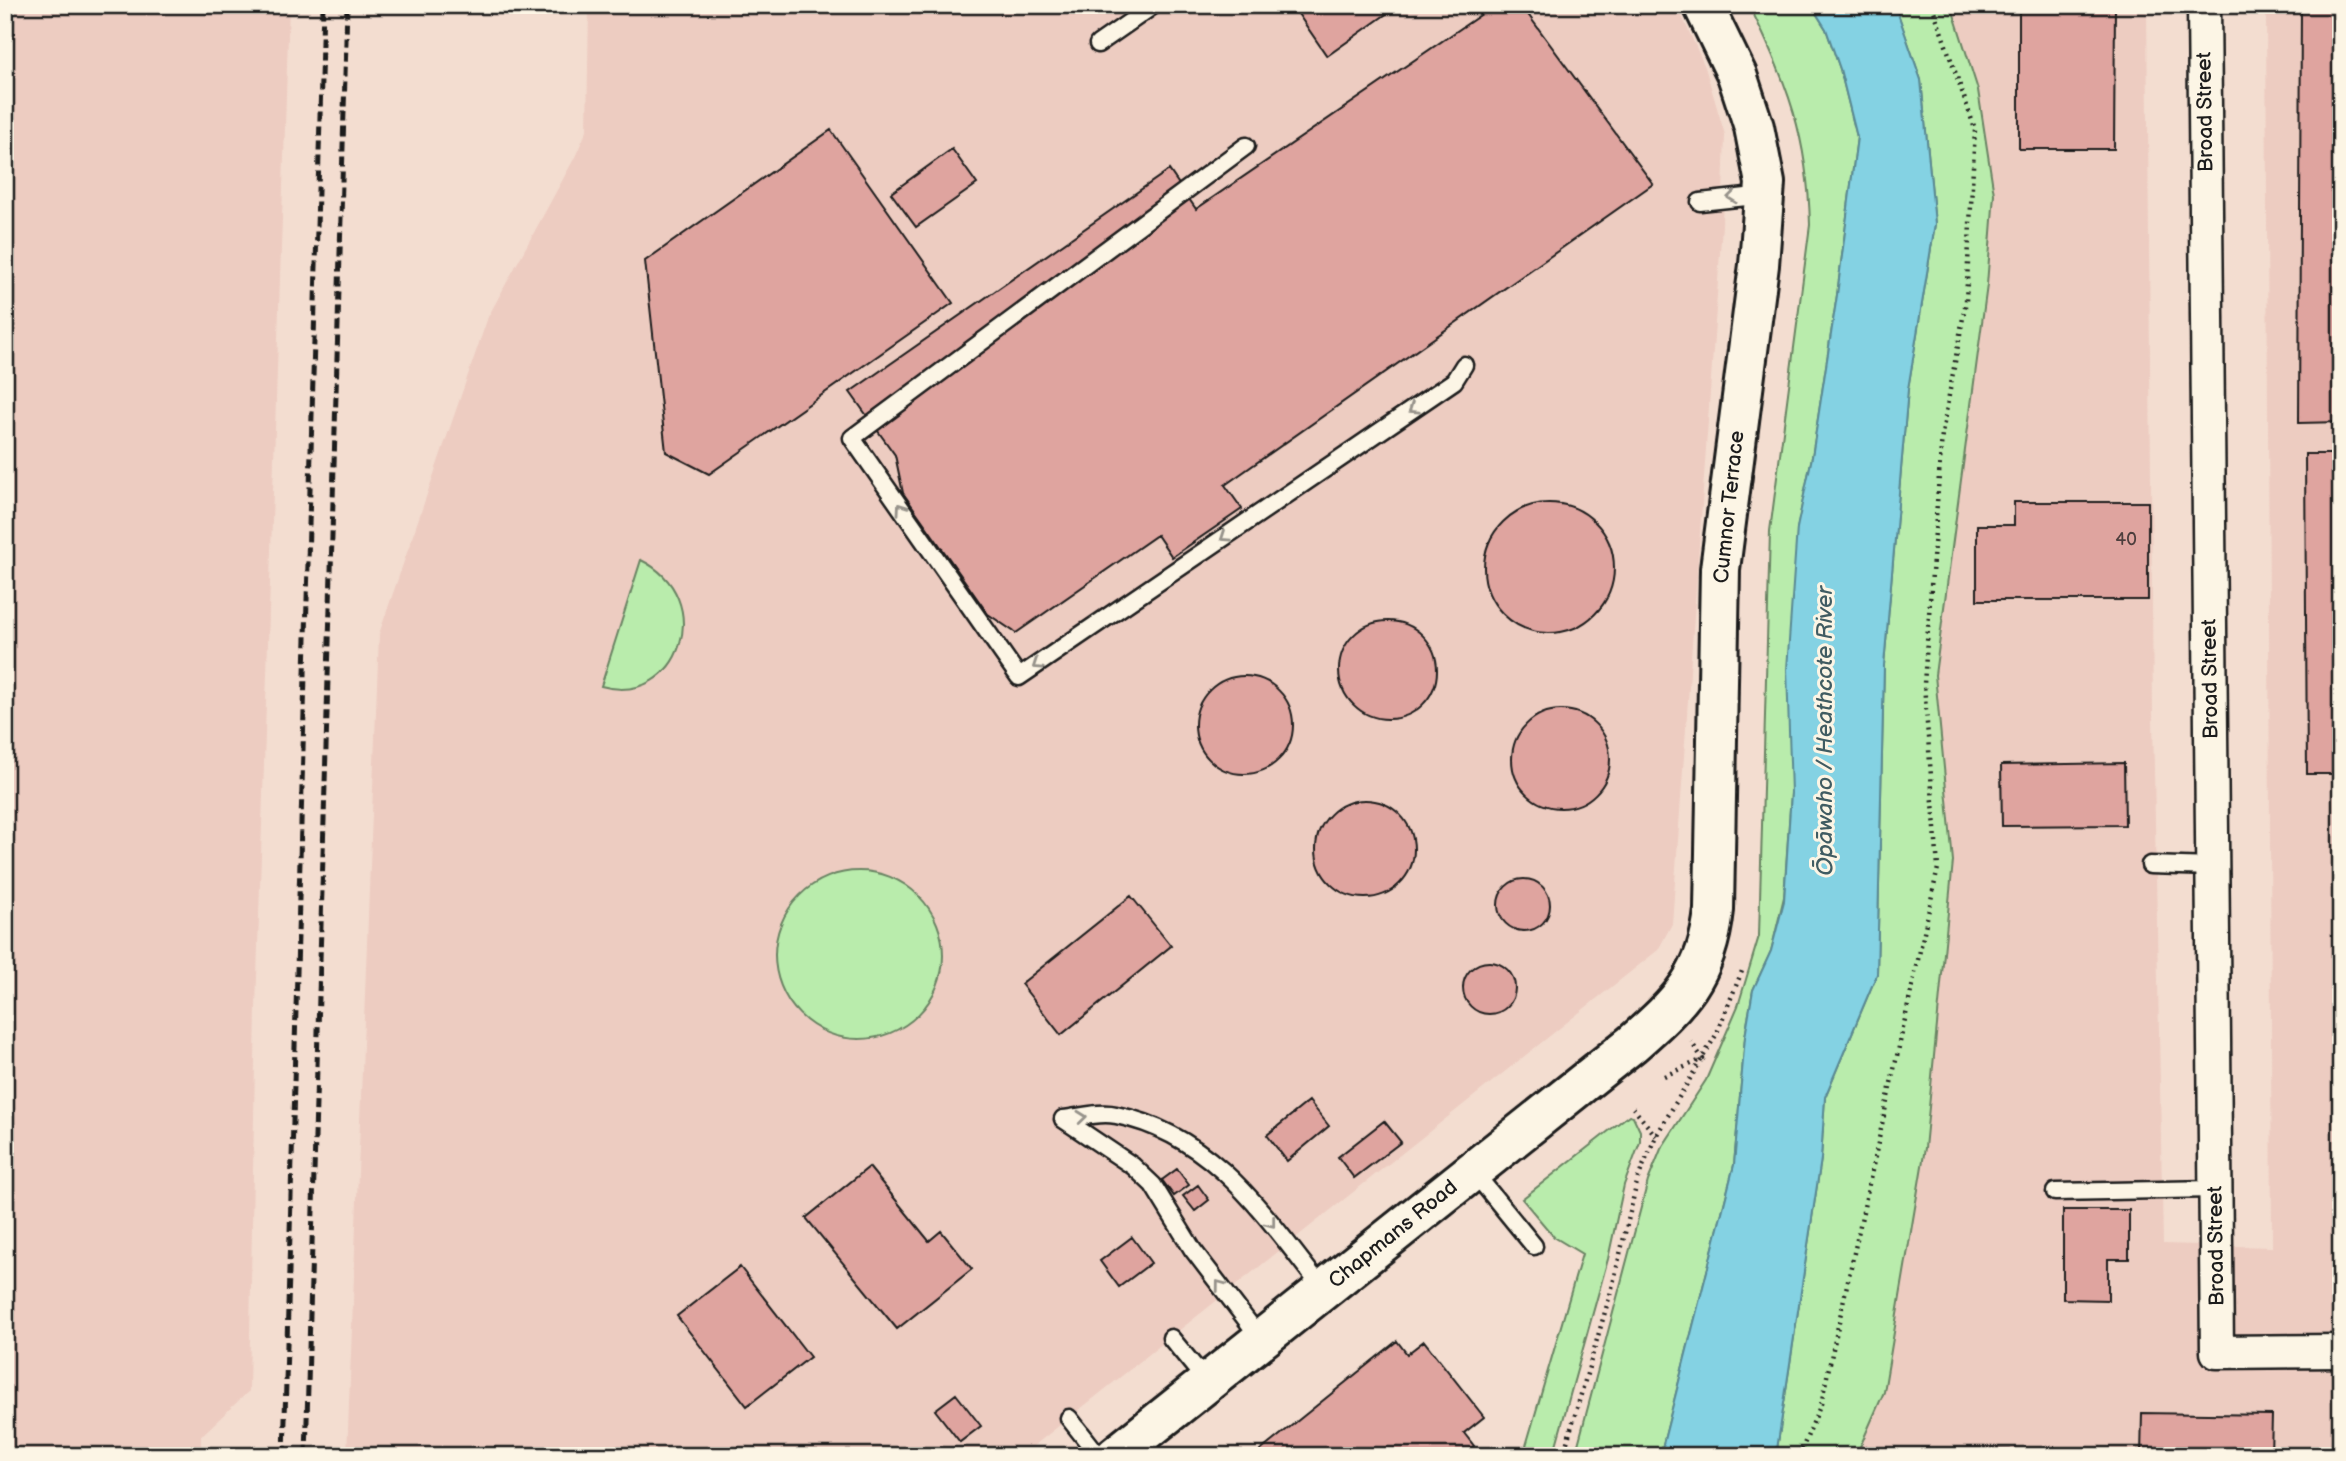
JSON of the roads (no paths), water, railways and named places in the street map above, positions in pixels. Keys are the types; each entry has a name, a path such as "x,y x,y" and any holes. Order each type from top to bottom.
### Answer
{"street":[{"name":"Cumnor Terrace","path":"1669,1010 1704,961 1711,935 1720,569 1759,265 1765,195 1750,114 1737,75 1703,5"},
{"name":"Broad Street","path":"2204,5 2217,1352 2341,1351"},
{"name":"Chapmans Road","path":"1115,1456 1632,1044 1669,1010"}],"lane":[{"path":"1098,44 1154,5"},
{"path":"1246,146 852,438 1019,677 1454,381 1464,365"},
{"path":"1700,202 1765,195"},
{"path":"2150,865 2212,867"},
{"path":"1261,1339 1193,1250 1153,1185 1133,1166 1062,1119 1114,1114 1157,1128 1191,1144 1233,1178 1323,1289"},
{"path":"1472,1170 1534,1246"},
{"path":"2055,1192 2215,1189"},
{"path":"1171,1338 1207,1382"},
{"path":"1069,1418 1099,1456"}],"water":[{"name":"Ōpāwaho / Heathcote River","path":"1811,5 1895,5 1921,80 1935,224 1908,389 1884,665 1877,974 1825,1097 1821,1159 1776,1456 1660,1456 1734,1165 1745,1037 1753,990 1771,951 1784,901 1791,793 1787,669 1797,528 1812,457 1837,295 1857,137 1840,69 1826,29"}],"railway":[{"path":"284,1456 323,5"},
{"path":"306,1456 347,5"}]}
